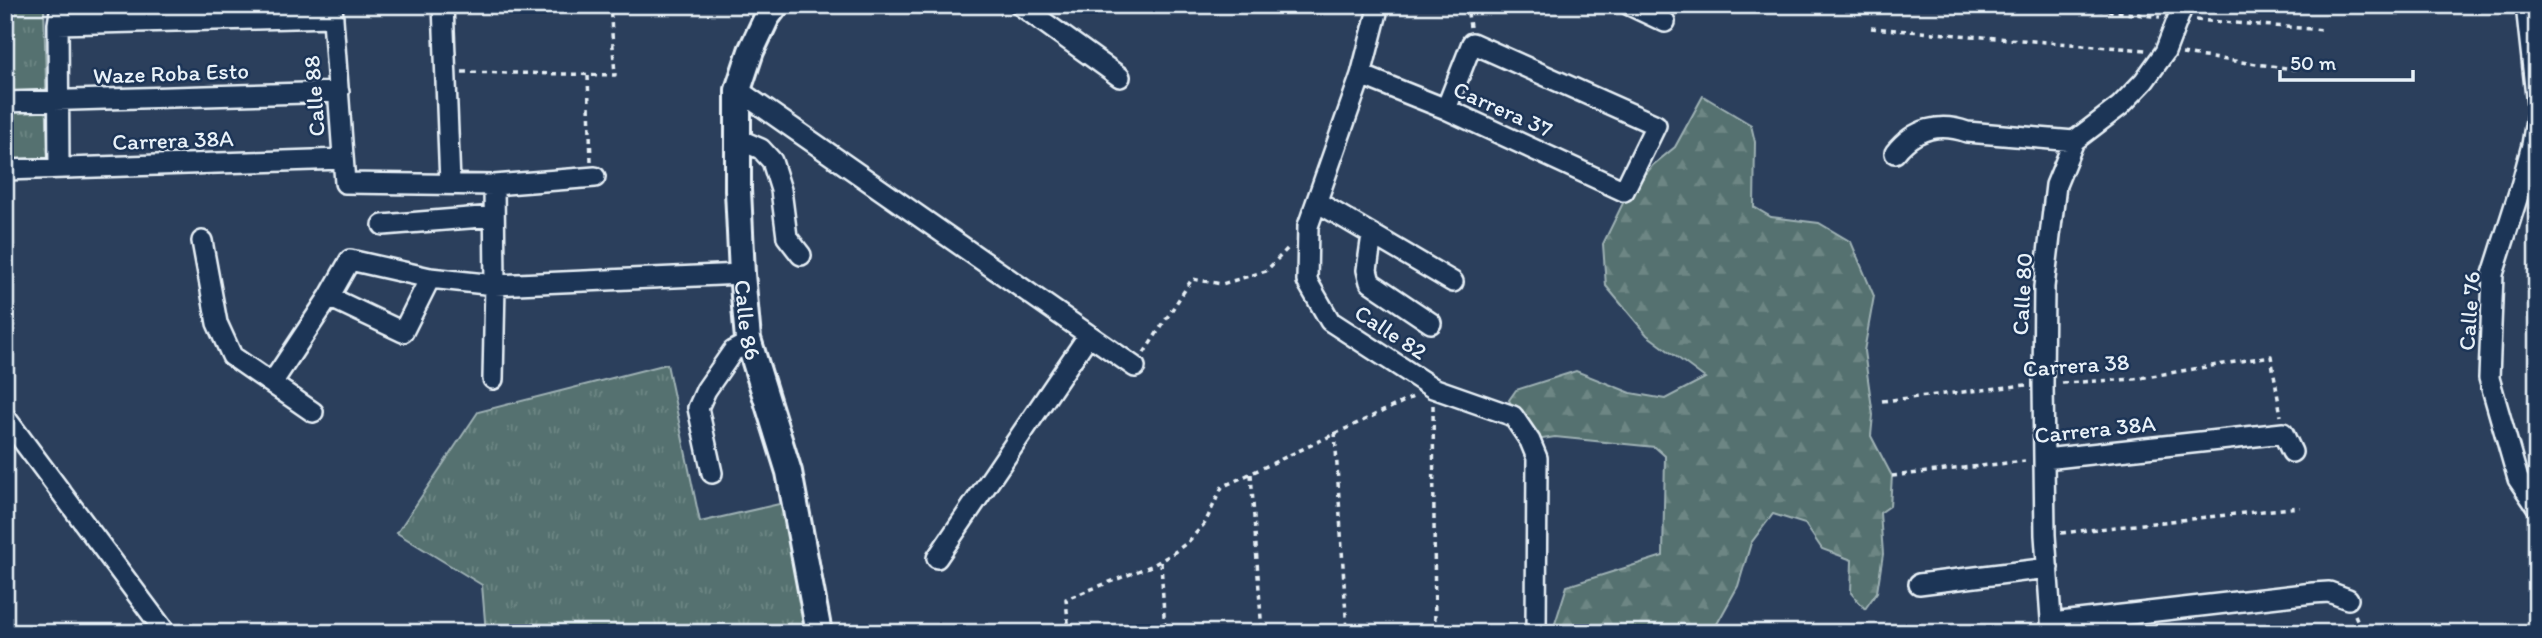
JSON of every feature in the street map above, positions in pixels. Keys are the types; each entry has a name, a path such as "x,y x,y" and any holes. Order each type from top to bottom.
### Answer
{"main road":[{"name":"Calle 86","path":"776,5 751,51 738,90 742,274 750,342 789,472 819,633"}],"street":[{"path":"443,5 450,183 494,185 593,177"},
{"path":"1020,5 1121,77"},
{"name":"Calle 82","path":"1379,5 1361,75 1308,226 1307,281 1330,321 1433,388 1513,416 1530,440 1537,458 1536,633"},
{"path":"1629,5 1665,22"},
{"path":"2526,5 2537,105"},
{"path":"59,168 59,15 333,11"},
{"name":"Calle 88","path":"333,11 345,183 450,183"},
{"path":"1895,153 1904,142 1935,126 1951,126 1967,132 2074,141 2120,106 2144,81 2165,52 2180,12"},
{"name":"Carrera 37","path":"1361,75 1446,109 1624,191 1656,125 1472,43 1446,109"},
{"path":"738,90 1135,367"},
{"name":"Waze Roba Esto","path":"5,102 339,92"},
{"name":"Calle 76","path":"2537,114 2529,186 2493,274 2489,379 2518,480 2537,507"},
{"path":"738,139 761,149 772,161 781,190 787,237 801,255"},
{"name":"Calle 80","path":"2052,628 2045,535 2044,288 2056,185 2074,141"},
{"name":"Carrera 38A","path":"5,170 343,159"},
{"path":"493,379 494,185"},
{"path":"1317,202 1453,282"},
{"path":"383,225 494,216"},
{"path":"1372,235 1367,270 1370,282 1430,323"},
{"path":"202,241 217,323 232,356 313,412"},
{"path":"272,383 350,260 430,278 495,285 742,274"},
{"path":"329,297 403,332 430,278"},
{"path":"937,558 1088,336"},
{"path":"712,473 698,408 706,390 733,351 750,342"},
{"path":"5,417 166,633"},
{"path":"2283,433 2292,452"},
{"name":"Carrera 38A","path":"2045,459 2283,433"},
{"path":"1919,584 2048,568"},
{"path":"2052,628 2321,592 2348,598"}],"path":[{"path":"445,72 615,75 610,5"},
{"path":"2058,5 2180,12 2325,30"},
{"path":"1871,28 2165,52 2301,69"},
{"path":"589,76 593,177"},
{"path":"1135,367 1192,279 1222,284 1266,271 1308,226"},
{"name":"Carrera 38","path":"1882,401 2043,384 2134,379 2271,356 2283,433"},
{"path":"1069,633 1066,599 1161,561 1188,542 1205,523 1222,487 1433,388 1435,633"},
{"path":"1335,432 1348,633"},
{"name":"Carrera 38A","path":"1892,476 2045,459"},
{"path":"1251,473 1262,633"},
{"path":"2045,535 2301,507"},
{"path":"1161,561 1165,633"}],"green space":[{"path":"5,5 44,5 48,161 5,161"},
{"path":"1703,96 1751,125 1755,142 1754,207 1771,217 1819,223 1851,242 1874,296 1864,351 1873,415 1871,436 1892,476 1890,506 1880,513 1883,554 1877,592 1865,609 1851,593 1852,560 1822,549 1805,524 1773,514 1751,543 1738,586 1712,633 1552,633 1567,586 1663,556 1665,456 1655,447 1555,437 1530,441 1509,400 1516,390 1576,371 1631,393 1665,399 1705,378 1647,335 1606,286 1603,244 1623,203 1653,165 1675,147"},
{"path":"667,364 700,522 788,502 812,633 486,633 482,585 397,533 478,412"}]}
